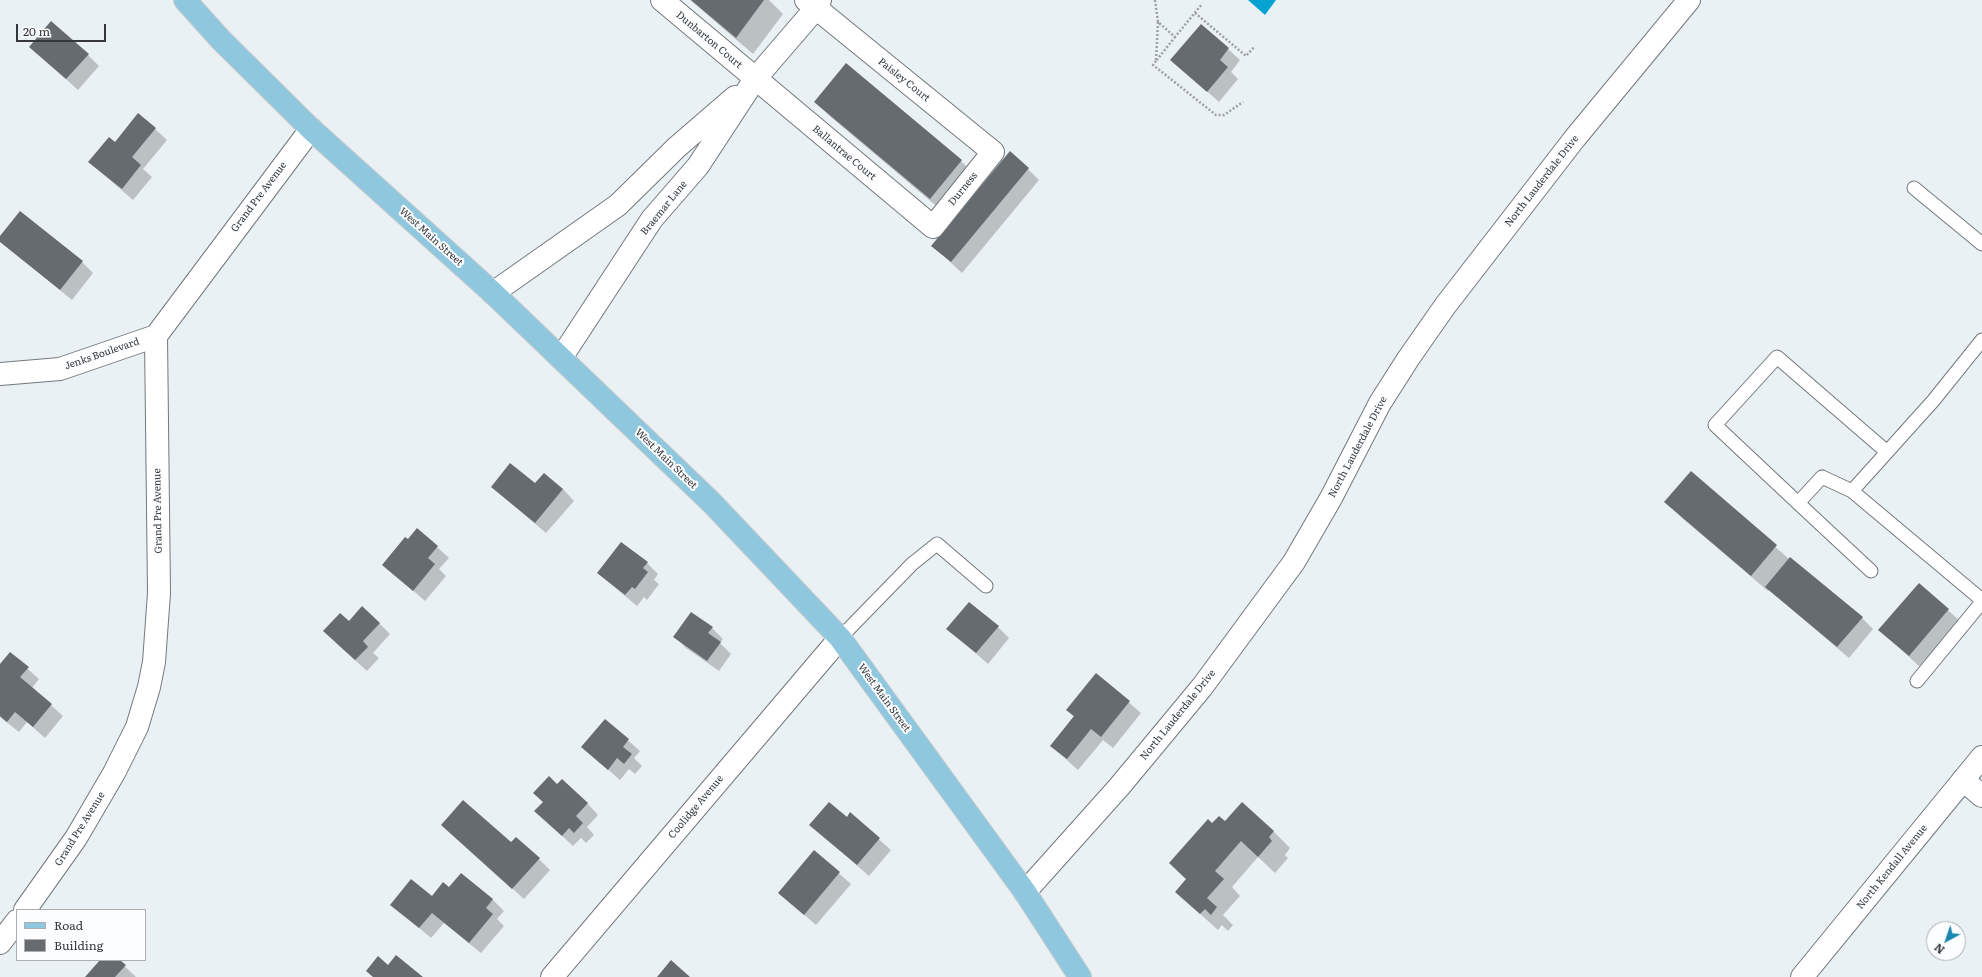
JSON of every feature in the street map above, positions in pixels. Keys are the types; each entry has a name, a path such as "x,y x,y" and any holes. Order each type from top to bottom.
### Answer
{"main road":[{"name":"West Main Street","path":"185,0 220,40 311,129 493,293 712,503 840,638 1025,892 1080,977"}],"street":[{"name":"Dunbarton Court","path":"662,0 755,79"},
{"name":"North Lauderdale Drive","path":"1025,892 1120,787 1202,687 1294,562 1331,498 1380,403 1416,347 1445,306 1575,138 1689,0"},
{"name":"Braemar Lane","path":"561,358 652,219 698,166 755,79 817,2"},
{"name":"Paisley Court","path":"817,2 993,152"},
{"name":"Braemar Lane","path":"493,293 618,205 677,147 755,79"},
{"name":"Ballantrae Court","path":"755,79 933,227"},
{"name":"Grand Pre Avenue","path":"26,909 76,838 114,773 136,727 150,681 154,662 159,593 156,336 311,129"},
{"name":"Durness","path":"933,227 993,152"},
{"name":"Jenks Boulevard","path":"0,374 60,368 156,336"},
{"name":"Coolidge Avenue","path":"552,977 840,638"},
{"name":"North Kendall Avenue","path":"1802,977 1982,757"},
{"path":"1963,780 1982,796"},
{"path":"0,943 16,922"}],"lane":[{"path":"1914,188 1982,244"},
{"path":"1852,491 1933,402 1982,340"},
{"path":"1871,571 1715,425 1778,357 1887,452"},
{"path":"1798,503 1822,477 1852,491 1982,601 1917,681"},
{"path":"840,638 912,564 937,544 986,586"}],"path":[{"path":"1155,0 1158,22 1156,61"},
{"path":"1202,4 1153,65 1216,115 1224,115 1243,102"},
{"path":"1195,13 1246,56 1254,47"},
{"path":"1158,22 1175,37"}],"water":[{"path":"1248,0 1276,0 1265,15"}],"building":[{"path":"691,0 764,0 736,38"},
{"path":"51,21 89,54 66,79 29,47"},
{"path":"1201,24 1229,48 1220,60 1228,67 1207,92 1170,60"},
{"path":"846,63 962,160 930,199 814,102"},
{"path":"138,113 156,128 132,157 141,165 122,189 88,162 109,137 115,142"},
{"path":"1010,151 1029,168 951,262 931,246"},
{"path":"20,211 83,261 60,290 0,242 0,236"},
{"path":"510,463 535,483 544,473 563,489 535,523 491,487"},
{"path":"1691,471 1777,545 1751,576 1664,502"},
{"path":"417,528 438,546 428,558 435,564 413,591 382,565 405,537 408,539"},
{"path":"621,542 648,562 643,568 648,572 635,589 632,587 625,595 597,573"},
{"path":"1790,557 1863,617 1837,647 1765,587"},
{"path":"1919,583 1949,609 1909,656 1878,630"},
{"path":"969,602 999,626 976,653 946,629"},
{"path":"362,606 380,623 363,641 368,647 355,660 323,631 340,613 349,621"},
{"path":"691,612 713,627 708,633 721,642 707,661 673,637"},
{"path":"10,652 29,667 20,677 52,704 33,727 15,712 7,722 0,716 0,664"},
{"path":"1096,673 1130,701 1101,737 1091,729 1067,759 1050,746 1074,716 1066,710"},
{"path":"605,719 629,739 623,747 632,754 624,764 617,758 608,770 581,747"},
{"path":"549,776 557,784 562,779 588,803 576,816 583,823 574,833 569,828 562,836 534,811 543,802 533,793"},
{"path":"463,800 511,842 516,837 540,858 512,889 441,825"},
{"path":"829,802 847,817 850,812 880,838 857,865 809,825"},
{"path":"1242,802 1274,831 1269,837 1272,841 1258,857 1241,841 1215,871 1224,879 1207,898 1217,907 1211,915 1205,909 1200,914 1175,892 1186,879 1169,863 1208,819 1212,823 1219,816 1225,821"},
{"path":"814,850 840,872 804,915 778,893"},
{"path":"461,873 493,899 486,908 493,914 469,943 432,913 419,928 390,905 411,879 432,896 443,882 449,887"},
{"path":"396,955 423,977 373,977 366,971 378,956 388,965"},
{"path":"671,960 690,977 657,977"},
{"path":"99,961 121,961 126,965 115,977 85,977"}]}
